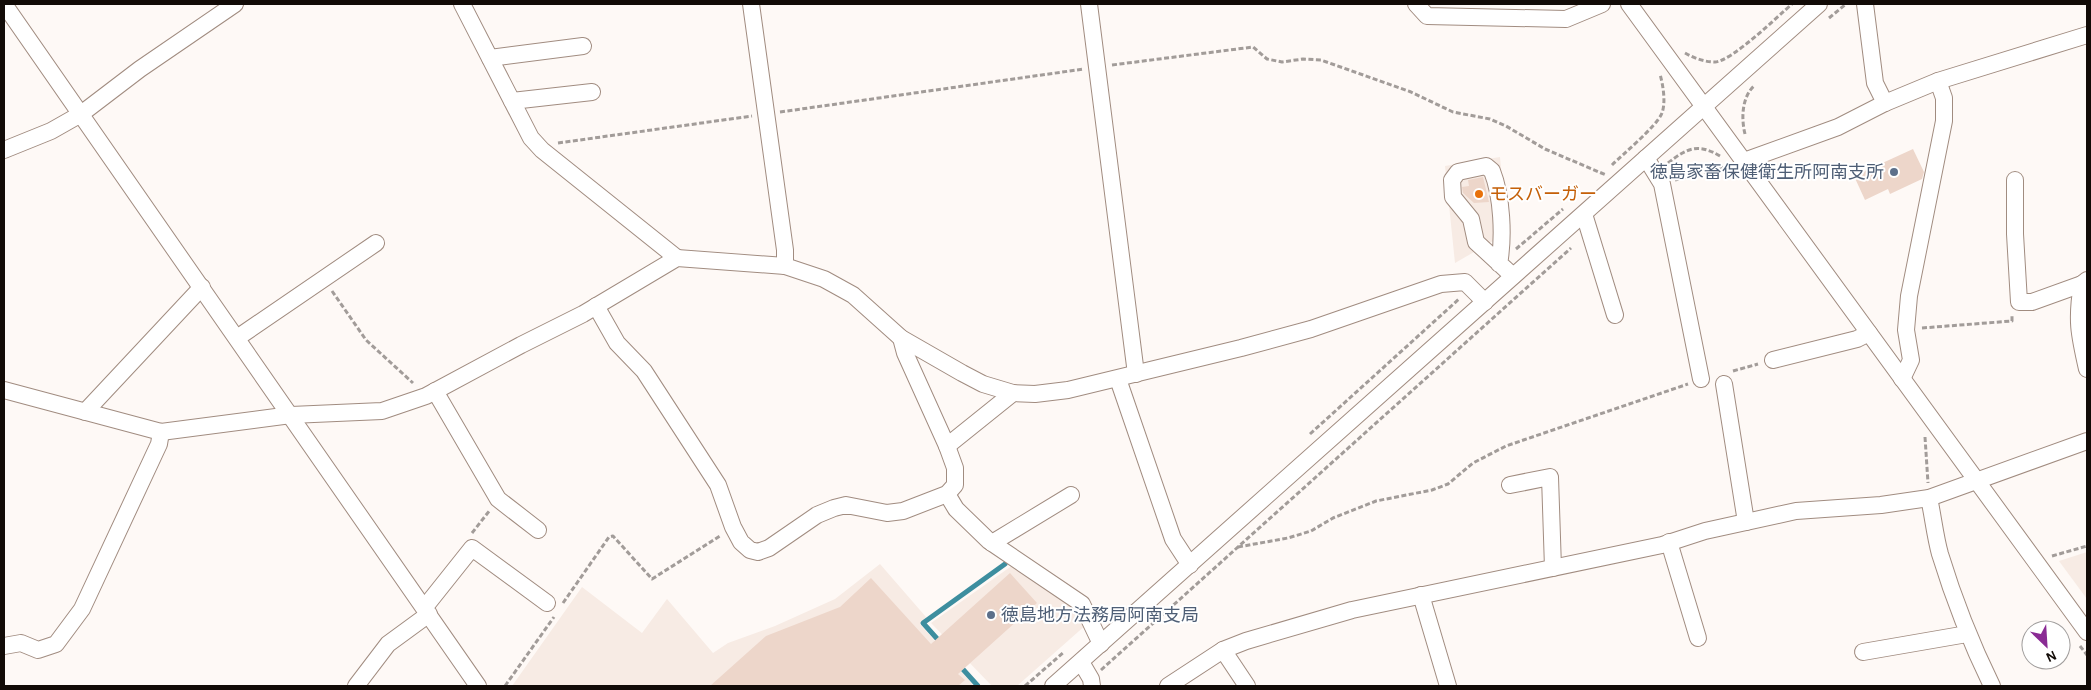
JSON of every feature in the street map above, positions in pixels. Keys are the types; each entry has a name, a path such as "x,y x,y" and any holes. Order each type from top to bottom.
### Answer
{"street":[{"path":"4,4 478,686"},
{"path":"4,150 51,131 81,114 140,69 235,4"},
{"path":"462,4 531,138 542,150 677,258 785,266 824,279 853,295 902,338 983,384 1013,393 1035,394 1068,390 1136,374 1311,329 1441,284 1465,282 1485,302"},
{"path":"751,4 785,250 785,266"},
{"path":"1089,4 1136,374"},
{"path":"1416,4 1427,16 1566,19 1602,4"},
{"path":"1629,4 1702,106 1739,167 1869,333 2087,632"},
{"path":"1053,686 1584,214 1702,106 1819,4"},
{"path":"1865,4 1875,83 1885,103"},
{"path":"1739,167 1838,127 1885,103 1938,81 2087,35"},
{"path":"490,58 583,46"},
{"path":"1902,379 1912,360 1906,330 1909,296 1944,121 1944,98 1938,81"},
{"path":"512,101 592,92"},
{"path":"1646,158 1659,178 1702,379"},
{"path":"1500,264 1503,245 1492,170 1486,166 1458,172 1452,180 1453,197 1471,219 1476,242 1513,276"},
{"path":"2015,180 2015,234 2020,302 2032,302 2085,282"},
{"path":"1584,214 1615,315"},
{"path":"237,338 376,243"},
{"path":"4,390 161,432 291,415 382,412 430,394 596,306 677,258"},
{"path":"2085,282 2078,312 2078,331 2087,369"},
{"path":"85,412 202,287"},
{"path":"596,306 617,343 644,371 718,485 733,527 742,542 750,550 758,552 769,548 817,515 834,508 846,505 888,513 903,510 948,494 955,485 955,468 905,353 902,338"},
{"path":"1773,360 1857,339 1869,333"},
{"path":"1118,378 1173,540 1190,564"},
{"path":"1726,378 1746,522"},
{"path":"947,446 1013,393"},
{"path":"430,394 498,500 538,530"},
{"path":"4,646 21,643 38,650 56,644 82,609 159,444 161,432"},
{"path":"1168,686 1223,650 1246,641 1352,610 1421,595 1457,590 1796,511 1880,505 1929,498 2087,441"},
{"path":"1510,485 1550,477 1553,568"},
{"path":"948,494 956,509 992,543 1082,604 1101,644"},
{"path":"992,543 1071,495"},
{"path":"1929,498 1940,552 1967,634 1992,686"},
{"path":"1669,542 1698,638"},
{"path":"356,686 388,644 427,611 472,548 554,608"},
{"path":"1421,595 1448,686"},
{"path":"1863,652 1967,634"},
{"path":"1223,650 1247,686"},
{"path":"1081,662 1091,683"}],"path":[{"path":"1680,50 1697,60 1716,62 1732,55 1792,4"},
{"path":"1610,166 1655,123 1662,113 1664,85 1658,70"},
{"path":"1659,178 1678,155 1691,148 1707,148 1720,156 1728,166"},
{"path":"1659,178 1728,166 1739,167"},
{"path":"1596,179 1604,173"},
{"path":"1500,264 1566,205"},
{"path":"1091,683 1237,547 1590,232"},
{"path":"323,279 366,340 430,394"},
{"path":"1304,439 1471,288"},
{"path":"1906,330 2012,321 2011,303 2020,302"},
{"path":"1726,378 1773,360"},
{"path":"1215,543 1237,547 1288,538 1311,531 1333,518 1376,501 1432,490 1448,484 1473,463 1506,446 1702,379"},
{"path":"1925,433 1929,498"},
{"path":"505,686 554,608 610,537 614,536 652,579 733,527"},
{"path":"2050,557 2087,546"},
{"path":"1025,686 1066,651"}],"shaded area":[{"path":"1500,157 1507,233 1455,263 1445,166"},
{"path":"2087,552 2087,599 2059,561"},
{"path":"880,564 926,617 920,624 974,686 512,686 582,587 642,633 667,599 713,653 728,643 775,626 835,599"},
{"path":"1013,565 1079,609 1087,624 1017,686 992,686 931,623"}],"building":[{"name":"徳島家畜保健衛生所阿南支所","path":"1913,149 1924,172 1922,179 1890,194 1888,189 1865,200 1854,176"},
{"path":"1483,177 1489,202 1474,203 1463,193 1462,187 1469,186 1468,180"},
{"path":"1010,573 1037,603 958,674 965,680 958,686 710,686 766,636 840,607 871,578 931,644"}],"waterway":[{"path":"940,642 923,623 1005,564"},
{"path":"960,666 978,686"}],"place":[{"name":"徳島家畜保健衛生所阿南支所","path":"1894,172"},
{"name":"モスバーガー","path":"1479,194"},
{"name":"徳島地方法務局阿南支局","path":"991,615"}]}
